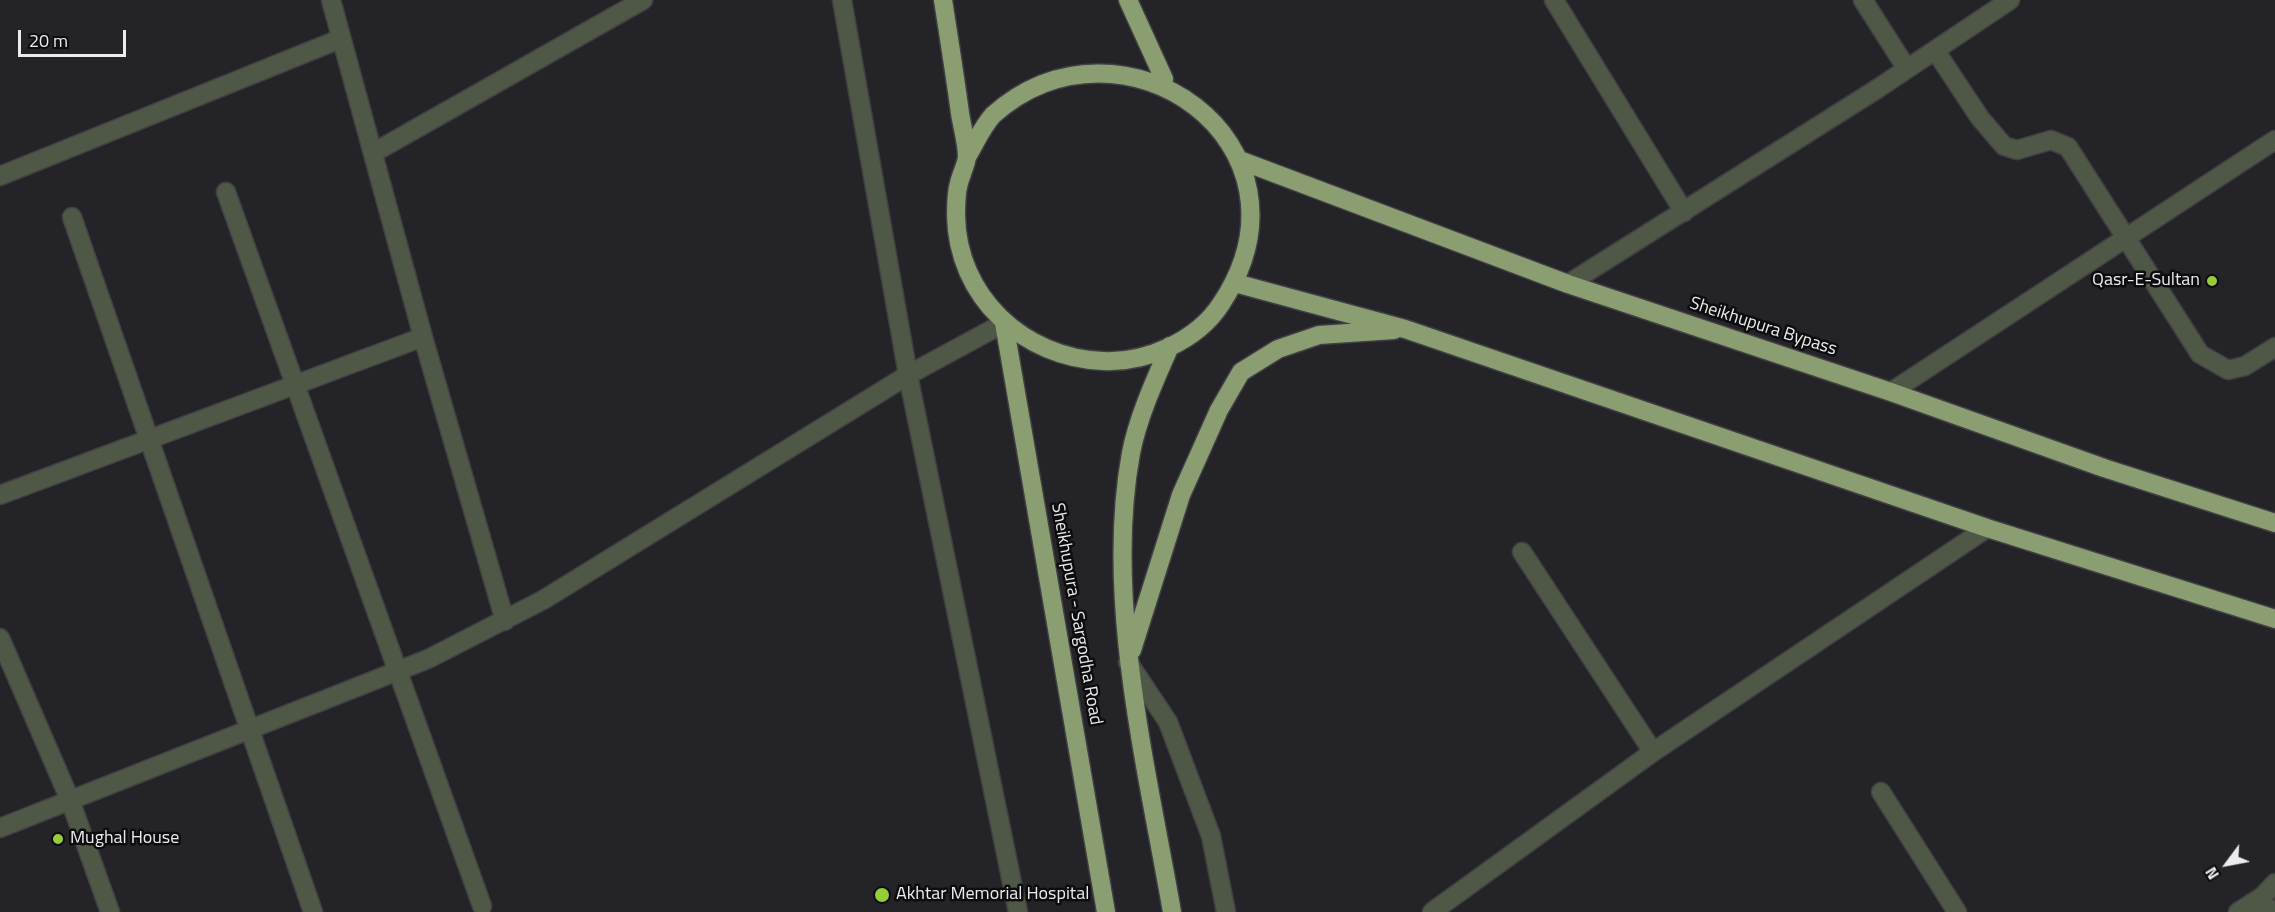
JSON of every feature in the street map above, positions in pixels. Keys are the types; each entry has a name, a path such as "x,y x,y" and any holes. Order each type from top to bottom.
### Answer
{"highway":[{"path":"944,0 967,157"},
{"path":"1128,0 1164,79"},
{"path":"1118,66 1164,79 1197,99 1217,120 1242,160 1251,202 1249,244 1235,283 1218,309 1196,330 1170,346 1132,359 1113,362 1083,360 1055,354 1004,323 984,301 969,274 959,246 956,216 958,186 967,157 991,117 1027,86 1071,69 1118,66"},
{"name":"Sheikhupura Bypass","path":"1242,160 1568,284 1891,392 2104,468 2275,523"},
{"path":"1235,283 1405,329 1987,528 2275,619"},
{"name":"Sheikhupura - Sargodha Road","path":"1004,323 1106,912"},
{"path":"1128,662 1181,495 1219,410 1241,372 1278,349 1319,335 1405,329"},
{"path":"1170,346 1144,409 1131,452 1122,525 1128,662 1172,912"}],"street":[{"path":"331,0 423,337 505,621"},
{"path":"373,153 643,0"},
{"path":"842,0 908,375 1018,912"},
{"path":"1554,0 1684,212"},
{"path":"1863,0 1906,69"},
{"path":"1568,284 1684,212 2010,0"},
{"path":"0,176 340,39"},
{"path":"1935,50 1980,118 2004,146 2017,150 2051,140 2068,147 2127,236 2200,354 2228,370 2245,366 2275,347"},
{"path":"1891,392 2275,140"},
{"path":"225,192 482,906"},
{"path":"72,217 313,912"},
{"path":"0,828 428,659 505,621 908,375 1004,323"},
{"path":"0,495 423,337"},
{"path":"1432,912 1653,752 1987,528"},
{"path":"1522,552 1653,752"},
{"path":"0,638 70,800 110,912"},
{"path":"1128,662 1168,722 1211,836 1226,912"},
{"path":"1881,792 1957,912"},
{"path":"2238,912 2254,902 2275,883"},
{"path":"2254,902 2275,911"}],"place":[{"name":"Qasr-E-Sultan","path":"2212,281"},
{"name":"Mughal House","path":"58,839"},
{"name":"Akhtar Memorial Hospital","path":"882,895"}]}
